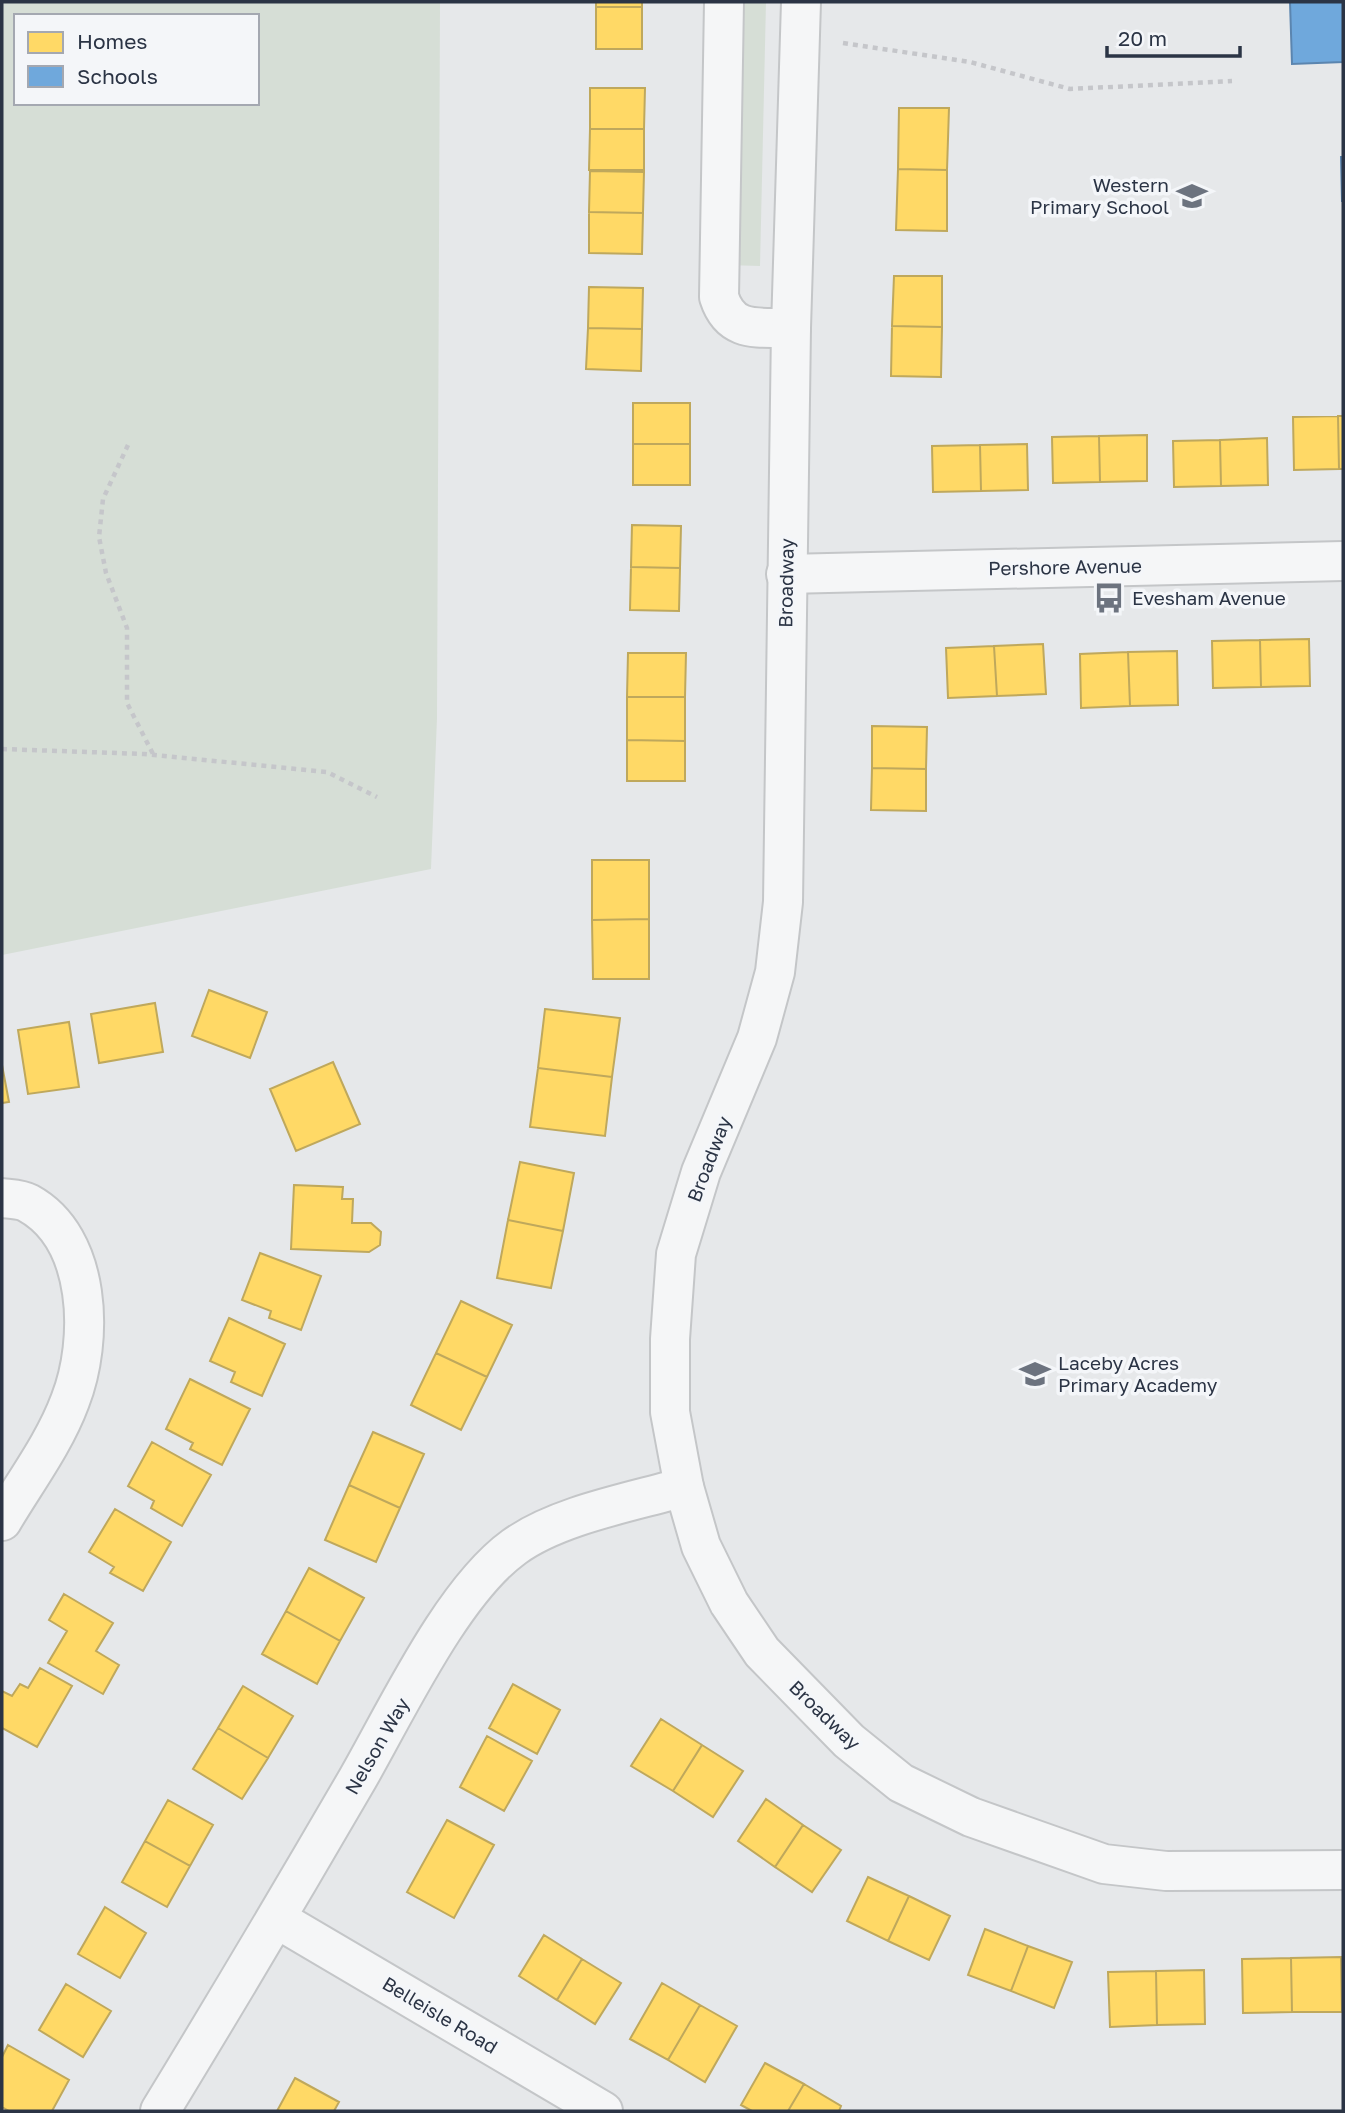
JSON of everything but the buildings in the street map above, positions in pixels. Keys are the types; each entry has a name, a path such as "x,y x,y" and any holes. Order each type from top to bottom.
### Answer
{"street":[{"path":"724,2 719,297 724,314 743,326 791,328"},
{"name":"Broadway","path":"802,2 791,328 783,902 775,972 757,1038 701,1172 676,1254 670,1339 670,1412 684,1487 701,1546 729,1604 762,1653 849,1741 901,1783 971,1816 1104,1864 1166,1871 1343,1870"},
{"name":"Pershore Avenue","path":"786,574 1343,561"},
{"path":"2,1198 26,1202 54,1224 72,1253 85,1325 71,1400 53,1438 2,1521"},
{"name":"Nelson Way","path":"160,2111 277,1919 429,1655 486,1570 516,1546 554,1527 684,1487"},
{"name":"Belleisle Road","path":"277,1919 603,2111"}],"path":[{"path":"800,39 868,46 970,62 1070,89 1232,81"},
{"path":"128,444 103,499 99,537 106,573 127,628 127,703 154,755"},
{"path":"2,748 154,755 327,772 377,797"}],"shaded area":[{"path":"2,2 440,2 437,718 431,869 2,955"},
{"path":"732,2 766,2 760,266 727,265"}],"place":[{"name":"Western Primary School","path":"1192,196"},
{"name":"Evesham Avenue","path":"1109,598"},
{"name":"Laceby Acres Primary Academy","path":"1035,1374"}]}
